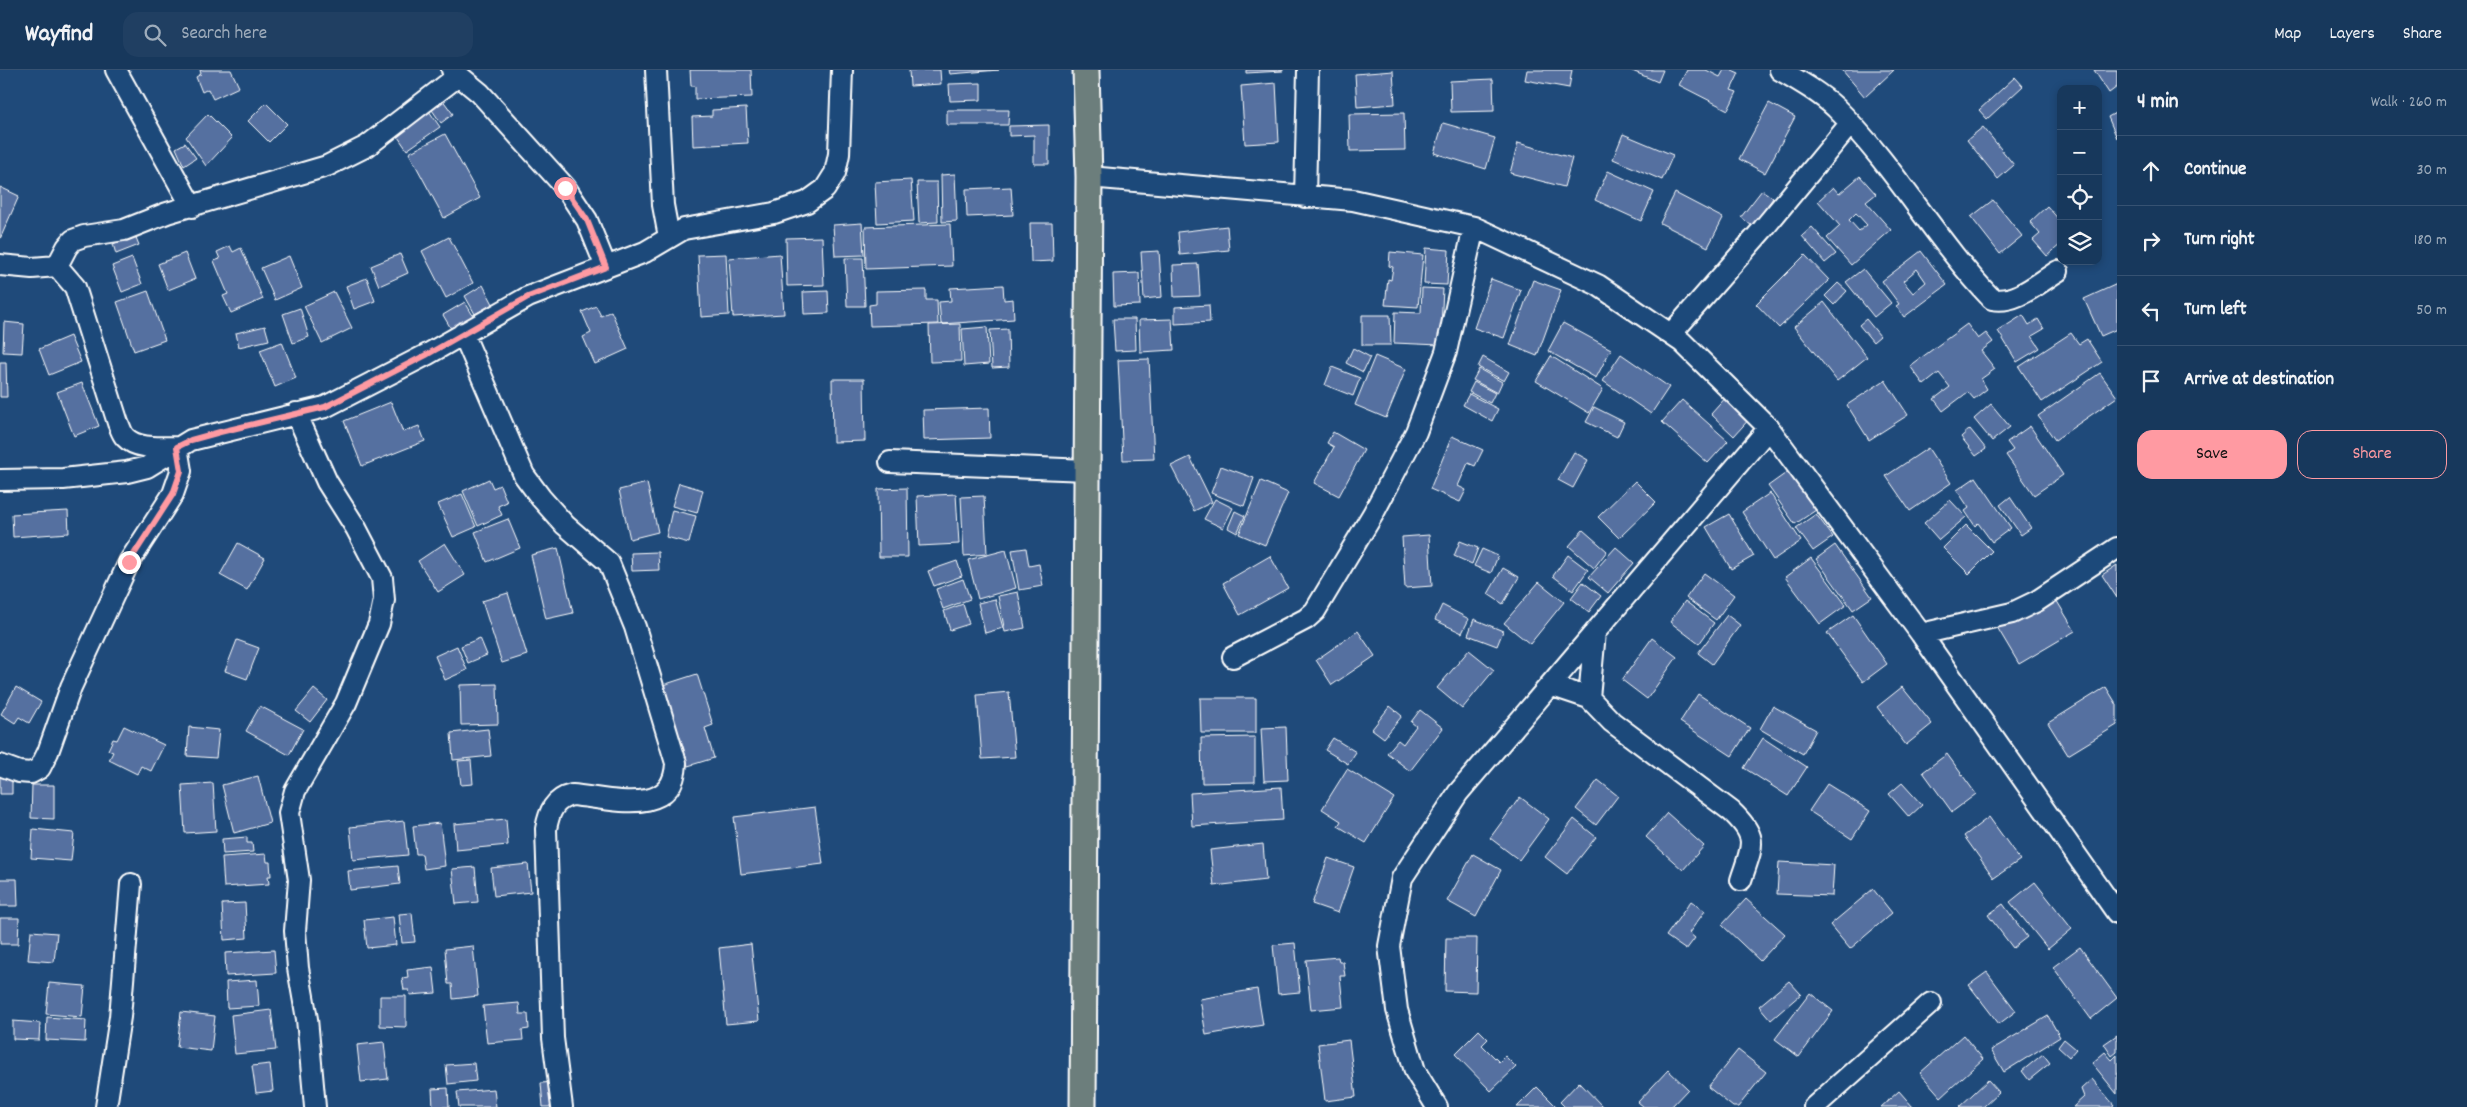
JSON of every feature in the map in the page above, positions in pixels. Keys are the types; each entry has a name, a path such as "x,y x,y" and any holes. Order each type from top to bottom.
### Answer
{"main road":[{"path":"1083,1107 1089,177 1086,70"}],"street":[{"path":"116,70 192,207"},
{"path":"656,70 663,205 669,237"},
{"path":"0,480 63,479 127,472 147,467 191,440 325,407 428,354 528,297 645,252 684,230 774,213 807,202 825,188 835,173 839,154 842,70"},
{"path":"1305,197 1308,70"},
{"path":"1780,70 1800,81 1835,107 1992,299 2003,301 2015,297 2058,271"},
{"path":"57,266 73,240 84,236 124,230 167,213 327,166 367,146 455,73 480,94 565,188 587,220 606,267"},
{"path":"1671,334 1763,229 1850,124"},
{"path":"1089,177 1353,200 1474,227 1598,285 1671,334 1682,342 1769,428 1921,634 2117,914"},
{"path":"1233,657 1306,619 1315,611 1373,514 1416,432 1446,352 1474,227"},
{"path":"0,265 32,268 57,266"},
{"path":"57,266 75,287 118,423 126,438 136,444 153,448 177,447"},
{"path":"463,333 524,475 565,525 609,563 635,627 676,762 676,777 668,790 645,802 572,795 562,797 554,805 548,817 546,829 553,1038 562,1107"},
{"path":"296,413 327,482 356,528 382,578 384,600 379,624 346,703 295,791 289,813 299,880 295,931 298,968 316,1107"},
{"path":"1437,1107 1415,1071 1397,1010 1389,946 1402,878 1458,793 1769,428"},
{"path":"0,764 19,772 31,773 40,768 48,752 72,687 129,562 173,494 181,471 177,447"},
{"path":"890,462 1087,470"},
{"path":"1921,634 2012,613 2037,601 2117,548"},
{"path":"1589,698 1595,632"},
{"path":"1550,685 1589,698 1612,722 1731,811 1748,827 1752,846 1741,880"},
{"path":"106,1107 120,1017 131,884"},
{"path":"1814,1107 1931,1003"}],"building":[{"path":"200,70 231,70 239,87 213,99 208,89 202,92 196,77 201,74"},
{"path":"690,70 751,70 752,97 695,99 695,86 691,86"},
{"path":"909,70 940,70 941,84 910,86"},
{"path":"949,70 999,70 950,74"},
{"path":"1246,70 1283,70 1283,71 1246,73"},
{"path":"1527,70 1572,70 1569,88 1525,80"},
{"path":"1630,70 1663,70 1658,82"},
{"path":"1687,70 1706,70 1720,77 1724,70 1732,70 1739,73 1731,90 1737,92 1728,110 1679,85"},
{"path":"1842,70 1894,70 1865,97"},
{"path":"2094,70 2117,70 2117,87 2109,93"},
{"path":"1393,71 1395,104 1357,107 1355,74"},
{"path":"2015,77 2023,86 1987,119 1979,110"},
{"path":"1493,79 1494,111 1451,112 1450,81"},
{"path":"981,83 981,100 950,101 949,84"},
{"path":"1276,83 1279,142 1245,144 1241,86"},
{"path":"442,99 453,114 441,123 430,107"},
{"path":"266,103 287,124 269,142 248,121"},
{"path":"1769,103 1795,117 1765,173 1739,159"},
{"path":"746,108 748,143 693,146 692,117 712,116 712,110"},
{"path":"947,110 1009,110 1008,125 947,125"},
{"path":"429,111 440,127 407,150 396,134"},
{"path":"2117,112 2117,138 2108,117"},
{"path":"1404,113 1405,150 1350,151 1349,114"},
{"path":"208,114 232,138 206,166 186,137"},
{"path":"1443,123 1495,138 1486,169 1434,153"},
{"path":"1049,125 1049,164 1034,164 1034,135 1009,136 1009,126"},
{"path":"1983,127 2014,165 1998,179 1967,140"},
{"path":"445,134 480,198 444,218 409,153"},
{"path":"1623,134 1673,155 1662,180 1613,159"},
{"path":"185,143 196,158 184,166 176,148"},
{"path":"1518,143 1572,158 1564,187 1510,173"},
{"path":"1608,171 1654,192 1641,221 1595,200"},
{"path":"955,174 957,221 942,222 941,175"},
{"path":"1860,176 1876,194 1866,202 1891,230 1851,265 1827,238 1840,226 1818,201 1833,187 1839,194","holes":["1856,213 1867,225 1859,231 1849,220"]},
{"path":"911,180 914,221 877,223 875,182"},
{"path":"917,182 937,182 938,222 919,223"},
{"path":"0,187 19,196 0,239"},
{"path":"1011,187 1013,215 967,217 966,189"},
{"path":"1762,190 1773,198 1752,226 1741,217"},
{"path":"1675,193 1723,218 1708,247 1660,223"},
{"path":"1993,200 2022,236 2000,254 1971,217"},
{"path":"2047,206 2057,217 2057,247 2047,256 2033,240 2040,234 2030,222"},
{"path":"862,223 864,255 835,256 833,225"},
{"path":"1030,223 1052,223 1053,261 1031,262"},
{"path":"950,224 952,266 866,269 865,227"},
{"path":"1227,226 1229,250 1180,255 1178,232"},
{"path":"1812,227 1836,254 1825,263 1802,236"},
{"path":"135,235 139,245 116,254 113,244"},
{"path":"449,237 473,283 446,298 422,251"},
{"path":"822,237 824,285 787,286 786,238"},
{"path":"230,246 233,252 241,248 263,299 231,313 223,296 228,294 214,261 220,259 217,252"},
{"path":"1426,248 1449,250 1447,285 1424,284"},
{"path":"1159,251 1162,297 1144,299 1141,252"},
{"path":"1921,251 1947,285 1904,317 1896,306 1899,304 1882,281","holes":["1917,269 1926,282 1913,293 1903,281"]},
{"path":"1390,252 1423,255 1418,307 1385,305 1388,279 1391,280 1393,267 1389,266"},
{"path":"185,253 195,279 168,290 158,264"},
{"path":"400,254 408,273 379,286 371,266"},
{"path":"726,254 729,315 701,317 698,255"},
{"path":"780,254 784,314 733,317 729,258"},
{"path":"1805,255 1829,280 1779,328 1756,304"},
{"path":"289,256 302,288 275,300 261,268"},
{"path":"132,258 142,284 122,292 112,266"},
{"path":"845,258 863,258 865,306 847,306"},
{"path":"1198,264 1200,296 1174,297 1173,265"},
{"path":"1863,269 1891,303 1874,317 1846,282"},
{"path":"1139,273 1140,305 1114,306 1113,274"},
{"path":"367,278 375,301 354,309 346,286"},
{"path":"1491,279 1521,290 1504,338 1474,328"},
{"path":"1533,280 1561,290 1537,356 1510,345"},
{"path":"1838,283 1847,291 1834,305 1825,296"},
{"path":"2117,284 2117,329 2101,336 2084,299"},
{"path":"483,285 493,304 475,314 465,296"},
{"path":"1003,285 1004,300 1013,299 1014,319 941,324 939,302 951,301 950,288"},
{"path":"1422,288 1443,289 1440,345 1394,343 1395,312 1421,313"},
{"path":"926,290 926,300 937,300 938,324 870,326 869,305 876,304 876,291"},
{"path":"148,291 165,340 134,351 117,302"},
{"path":"828,291 829,313 804,314 803,292"},
{"path":"334,292 352,328 322,343 304,306"},
{"path":"465,302 475,319 453,332 443,315"},
{"path":"1824,302 1867,357 1837,381 1794,327"},
{"path":"1209,305 1210,322 1175,324 1175,307"},
{"path":"596,306 601,316 611,311 628,349 595,364 583,337 591,333 582,312"},
{"path":"300,308 309,337 293,343 283,314"},
{"path":"1362,315 1390,315 1391,345 1362,345"},
{"path":"2023,315 2029,325 2038,319 2044,329 2032,336 2040,348 2017,362 1998,331"},
{"path":"1113,319 1135,319 1136,350 1115,351"},
{"path":"1172,319 1174,350 1140,352 1139,320"},
{"path":"1866,319 1880,336 1873,342 1859,325"},
{"path":"4,322 24,324 22,353 3,352"},
{"path":"1563,323 1611,349 1596,378 1548,351"},
{"path":"960,324 961,361 930,362 929,325"},
{"path":"1967,324 1978,339 1986,333 1993,342 1981,351 1995,369 1981,379 1987,389 1974,399 1968,392 1943,411 1934,399 1950,387 1939,373 1924,385 1910,366"},
{"path":"265,326 269,340 239,347 236,333"},
{"path":"987,327 989,364 964,366 962,329"},
{"path":"1008,329 1009,367 992,368 990,330"},
{"path":"2071,333 2079,344 2087,339 2102,362 2042,402 2019,367"},
{"path":"70,336 81,362 49,375 39,349"},
{"path":"282,342 296,378 275,387 260,350"},
{"path":"1353,348 1370,357 1363,372 1346,363"},
{"path":"1621,354 1669,387 1651,414 1603,381"},
{"path":"1375,356 1406,369 1386,418 1355,405"},
{"path":"1551,356 1603,389 1589,413 1536,381"},
{"path":"1483,357 1509,372 1504,381 1478,367"},
{"path":"1149,359 1154,459 1123,460 1118,360"},
{"path":"0,362 6,362 7,397 0,397"},
{"path":"1332,367 1360,378 1353,396 1325,385"},
{"path":"1479,369 1502,382 1497,393 1473,380"},
{"path":"2100,373 2117,397 2055,440 2038,416"},
{"path":"832,379 864,379 865,441 833,442"},
{"path":"1885,380 1908,415 1869,440 1847,405"},
{"path":"1474,382 1495,393 1490,403 1469,392"},
{"path":"82,383 99,426 74,436 57,392"},
{"path":"1469,394 1498,409 1492,421 1463,405"},
{"path":"1728,395 1751,417 1734,436 1711,414"},
{"path":"1682,400 1728,441 1708,463 1662,422"},
{"path":"391,402 403,432 419,426 425,441 362,466 344,421"},
{"path":"1991,404 2010,427 1992,441 1974,419"},
{"path":"1594,407 1624,422 1617,437 1586,422"},
{"path":"989,408 990,438 924,440 923,410"},
{"path":"2030,426 2063,475 2034,495 2006,455 2013,450 2007,442"},
{"path":"1970,429 1986,449 1976,456 1961,437"},
{"path":"1333,432 1364,450 1339,496 1314,483 1334,447 1327,443"},
{"path":"1452,436 1483,450 1475,466 1468,463 1458,486 1466,490 1460,502 1430,489"},
{"path":"1928,448 1951,483 1910,511 1886,476"},
{"path":"1574,452 1588,460 1573,488 1558,480"},
{"path":"1190,457 1212,502 1194,511 1171,466"},
{"path":"1221,466 1254,478 1244,506 1211,493"},
{"path":"1789,471 1816,510 1795,524 1768,486"},
{"path":"1976,477 2011,528 1992,542 1978,523 1975,526 1965,511 1969,508 1957,490"},
{"path":"489,479 493,488 500,485 507,502 498,506 502,515 478,526 463,491"},
{"path":"1261,481 1288,493 1265,545 1239,534"},
{"path":"1635,481 1656,502 1619,538 1598,517"},
{"path":"647,483 658,532 630,539 619,490"},
{"path":"679,483 703,490 697,513 672,506"},
{"path":"907,488 908,557 879,557 878,489"},
{"path":"1770,493 1801,541 1773,560 1742,512"},
{"path":"462,494 476,527 453,537 438,504"},
{"path":"956,494 959,544 919,546 917,496"},
{"path":"984,496 987,554 964,556 961,497"},
{"path":"2010,497 2031,528 2021,535 2000,505"},
{"path":"1215,499 1233,508 1223,528 1204,519"},
{"path":"1950,500 1966,517 1939,540 1924,523"},
{"path":"672,510 696,516 689,543 666,537"},
{"path":"68,511 69,533 13,537 12,514"},
{"path":"1235,511 1245,516 1237,533 1228,528"},
{"path":"1729,514 1754,556 1731,569 1706,527"},
{"path":"1816,514 1833,537 1813,551 1796,528"},
{"path":"508,519 520,548 487,562 475,532"},
{"path":"1966,525 1992,551 1969,574 1943,548"},
{"path":"1583,530 1607,551 1594,568 1569,546"},
{"path":"1429,535 1432,586 1405,588 1402,537"},
{"path":"1460,541 1478,548 1472,564 1454,556"},
{"path":"238,543 265,558 247,590 220,575"},
{"path":"445,543 465,575 438,592 418,561"},
{"path":"1835,545 1872,597 1853,610 1816,559"},
{"path":"1616,547 1634,563 1608,593 1589,577"},
{"path":"558,548 573,613 546,619 531,555"},
{"path":"1026,548 1029,566 1039,564 1043,586 1019,590 1012,550"},
{"path":"1482,549 1498,556 1491,573 1474,566"},
{"path":"1006,550 1016,588 978,599 968,560"},
{"path":"658,552 659,570 632,571 631,553"},
{"path":"1568,555 1588,570 1573,591 1553,576"},
{"path":"1270,556 1288,588 1240,615 1223,583"},
{"path":"1811,558 1846,605 1820,624 1785,577"},
{"path":"957,561 962,576 934,586 928,571"},
{"path":"2117,565 2117,598 2102,575"},
{"path":"1503,568 1519,577 1503,604 1488,594"},
{"path":"1704,573 1734,595 1716,620 1686,598"},
{"path":"963,579 970,599 943,609 936,589"},
{"path":"1539,582 1564,602 1530,644 1504,623"},
{"path":"1583,582 1601,596 1589,612 1571,598"},
{"path":"1018,592 1025,628 1005,632 998,596"},
{"path":"508,593 527,655 502,663 482,601"},
{"path":"2052,593 2075,631 2019,664 1997,627"},
{"path":"995,599 1003,628 985,633 978,603"},
{"path":"1685,601 1714,623 1699,644 1670,622"},
{"path":"963,604 969,624 950,630 944,611"},
{"path":"1442,605 1469,619 1462,633 1435,620"},
{"path":"1727,615 1740,625 1712,664 1698,653"},
{"path":"1853,615 1887,664 1863,682 1827,633"},
{"path":"1474,619 1503,631 1497,646 1468,635"},
{"path":"1358,631 1375,656 1332,685 1316,660"},
{"path":"480,638 487,655 468,663 461,646"},
{"path":"1652,638 1677,657 1647,699 1622,680"},
{"path":"237,640 259,648 247,679 225,671"},
{"path":"457,646 467,670 445,680 435,656"},
{"path":"1469,650 1494,670 1462,709 1437,688"},
{"path":"697,674 713,725 705,728 714,758 688,766 663,685"},
{"path":"497,684 498,724 461,725 460,685"},
{"path":"16,687 41,702 29,723 19,717 15,723 1,714"},
{"path":"1902,687 1932,724 1906,745 1877,707"},
{"path":"2106,687 2117,705 2117,725 2068,755 2048,723"},
{"path":"314,689 327,700 310,722 296,711"},
{"path":"1009,692 1015,757 982,759 977,695"},
{"path":"1698,694 1750,728 1732,756 1680,722"},
{"path":"1200,698 1256,698 1256,733 1201,733"},
{"path":"260,706 303,729 289,755 246,731"},
{"path":"1390,706 1402,716 1384,738 1372,729"},
{"path":"1773,706 1816,730 1803,754 1760,729"},
{"path":"1420,710 1443,728 1410,771 1387,753 1398,740 1403,744 1416,726 1411,722"},
{"path":"124,726 164,745 151,771 141,766 137,774 109,760 113,752 108,750 113,739 117,740"},
{"path":"189,727 219,730 216,758 187,756"},
{"path":"1286,727 1288,780 1264,781 1261,728"},
{"path":"488,729 491,756 453,760 451,733"},
{"path":"1255,737 1255,782 1202,783 1201,738"},
{"path":"1333,738 1356,752 1348,764 1325,750"},
{"path":"1763,738 1807,767 1788,796 1744,768"},
{"path":"1947,754 1976,794 1952,812 1923,772"},
{"path":"471,760 473,784 461,785 458,761"},
{"path":"1347,769 1394,798 1366,843 1338,826 1341,821 1322,809"},
{"path":"0,773 12,773 12,794 0,794"},
{"path":"258,776 270,823 234,833 222,785"},
{"path":"1598,780 1618,796 1596,825 1576,809"},
{"path":"213,783 216,831 185,833 182,785"},
{"path":"1902,783 1922,805 1909,817 1889,794"},
{"path":"1827,784 1870,811 1852,839 1809,811"},
{"path":"32,785 54,785 54,819 31,818"},
{"path":"1281,787 1283,820 1192,826 1190,793"},
{"path":"1520,797 1549,819 1519,860 1490,838"},
{"path":"815,807 823,864 741,874 734,817"},
{"path":"1667,813 1704,846 1683,870 1646,837"},
{"path":"1989,817 2020,860 1994,878 1964,836"},
{"path":"506,819 508,845 456,850 454,824"},
{"path":"1574,819 1596,837 1567,874 1545,857"},
{"path":"404,821 408,855 353,860 350,827"},
{"path":"440,823 445,866 424,869 422,854 416,854 413,826"},
{"path":"33,829 74,833 71,861 31,858"},
{"path":"247,837 247,843 252,843 253,852 223,854 222,839"},
{"path":"1263,844 1266,880 1214,886 1210,850"},
{"path":"266,854 267,862 270,862 271,876 268,876 269,884 224,887 222,857"},
{"path":"1473,854 1501,870 1476,917 1447,901"},
{"path":"1328,858 1354,867 1338,913 1312,904"},
{"path":"1779,862 1834,865 1832,896 1777,894"},
{"path":"528,864 531,892 494,896 491,868"},
{"path":"398,866 400,884 350,890 348,871"},
{"path":"475,867 478,902 456,904 452,869"},
{"path":"0,879 17,879 18,906 0,906"},
{"path":"2035,882 2072,929 2048,949 2010,902"},
{"path":"1873,889 1892,913 1850,949 1830,925"},
{"path":"1746,899 1785,934 1760,961 1722,925"},
{"path":"1691,901 1705,911 1689,933 1695,938 1686,950 1666,936"},
{"path":"245,903 247,938 224,940 222,904"},
{"path":"2003,904 2027,937 2013,948 1988,915"},
{"path":"412,913 415,942 402,943 399,914"},
{"path":"393,917 396,945 367,948 364,920"},
{"path":"0,918 19,918 18,944 0,944"},
{"path":"31,931 57,933 54,962 28,960"},
{"path":"1446,938 1477,938 1476,992 1445,991"},
{"path":"1295,943 1300,992 1278,994 1273,945"},
{"path":"751,944 759,1021 726,1024 719,948"},
{"path":"473,946 478,996 453,999 452,984 448,984 445,949"},
{"path":"2080,947 2117,998 2091,1019 2053,967"},
{"path":"274,950 276,973 226,976 225,953"},
{"path":"1338,957 1339,962 1343,962 1345,976 1340,976 1343,1007 1311,1010 1306,960"},
{"path":"433,967 436,993 410,995 409,990 404,990 402,978 408,977 407,970"},
{"path":"1987,972 2016,1011 1999,1024 1969,985"},
{"path":"257,980 259,1006 227,1008 226,982"},
{"path":"1789,981 1801,994 1771,1020 1759,1006"},
{"path":"49,983 85,986 82,1017 46,1014"},
{"path":"1257,989 1263,1025 1206,1035 1200,999"},
{"path":"1810,993 1833,1011 1799,1057 1775,1039"},
{"path":"380,996 406,996 406,1027 380,1026"},
{"path":"519,1003 520,1014 528,1014 529,1029 522,1030 523,1040 487,1043 483,1006"},
{"path":"271,1010 276,1050 235,1054 231,1015"},
{"path":"181,1012 215,1016 211,1051 177,1047"},
{"path":"2048,1016 2060,1037 2004,1072 1991,1050"},
{"path":"47,1017 86,1020 85,1042 46,1040"},
{"path":"13,1021 40,1023 39,1040 13,1039"},
{"path":"1479,1030 1488,1039 1482,1045 1499,1062 1505,1056 1516,1067 1491,1091 1455,1054"},
{"path":"1963,1035 1983,1059 1941,1097 1920,1073"},
{"path":"2117,1035 2117,1052 2112,1056 2104,1044"},
{"path":"2064,1039 2076,1049 2069,1057 2058,1047"},
{"path":"1349,1040 1356,1097 1325,1101 1318,1044"},
{"path":"384,1042 388,1079 361,1082 357,1045"},
{"path":"1738,1050 1766,1072 1738,1107 1733,1107 1708,1087"},
{"path":"2105,1052 2112,1060 2117,1055 2117,1094 2092,1063"},
{"path":"2043,1054 2050,1063 2029,1080 2022,1071"},
{"path":"474,1063 476,1081 448,1084 446,1065"},
{"path":"270,1064 273,1091 256,1093 252,1066"},
{"path":"1668,1070 1688,1089 1671,1107 1644,1107 1638,1102"},
{"path":"2092,1079 2114,1105 2111,1107 2073,1107 2084,1097 2081,1089"},
{"path":"1988,1080 1999,1092 1983,1107 1959,1107"},
{"path":"555,1082 557,1107 543,1107 541,1083"},
{"path":"1579,1082 1603,1107 1565,1107 1560,1102"},
{"path":"1537,1087 1557,1107 1517,1107"},
{"path":"448,1088 449,1107 433,1107 432,1089"},
{"path":"494,1089 496,1107 459,1107 457,1092"},
{"path":"1899,1091 1913,1107 1881,1107"}],"route":[{"path":"129,562 173,494 181,471 177,447 191,440 220,432 325,407 428,354 528,297 606,267 587,220 565,188"}]}
